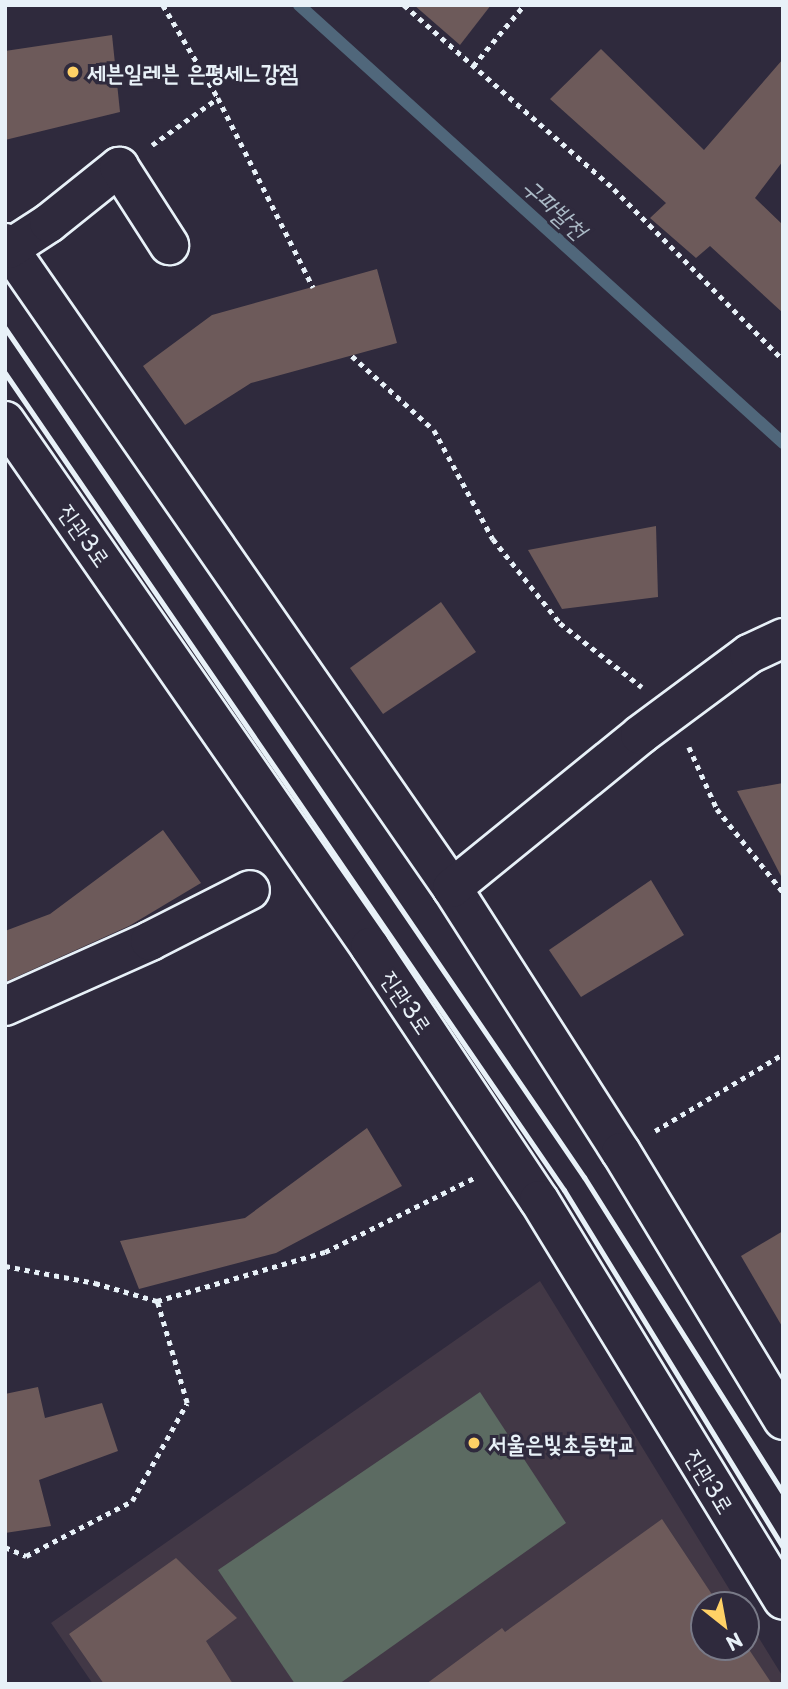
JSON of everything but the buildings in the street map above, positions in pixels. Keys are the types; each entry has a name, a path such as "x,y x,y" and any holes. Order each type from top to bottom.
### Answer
{"street":[{"path":"169,245 120,167 49,223 7,246 452,888 621,1152 783,1420"},
{"name":"진관3로","path":"5,421 354,924 539,1199 783,1599"},
{"path":"452,888 673,711 749,654 783,638"},
{"path":"5,1006 150,941 250,890"}],"path":[{"path":"163,5 218,98 313,287"},
{"path":"404,5 614,189 783,360"},
{"path":"473,65 524,5"},
{"path":"120,167 218,98"},
{"path":"352,356 434,430 493,539 560,623 673,711 717,809 783,892"},
{"path":"650,1135 783,1054"},
{"path":"5,1266 95,1283 157,1301 325,1252 478,1176"},
{"path":"5,1547 26,1556 132,1501 187,1403 157,1301"}],"shaded area":[{"name":"서울은빛초등학교","path":"540,1281 730,1591 690,1591 690,1661 760,1661 760,1640 783,1677 783,1684 93,1684 51,1623"}],"green space":[{"path":"480,1392 566,1523 339,1684 295,1684 218,1570"}],"waterway":[{"name":"구파발천","path":"299,5 783,443"}],"railway":[{"path":"5,328 584,1177 783,1493"},
{"path":"5,373 564,1190 783,1548"}],"place":[{"name":"세븐일레븐 은평세느강점","path":"73,72"},
{"name":"서울은빛초등학교","path":"474,1443"}]}
